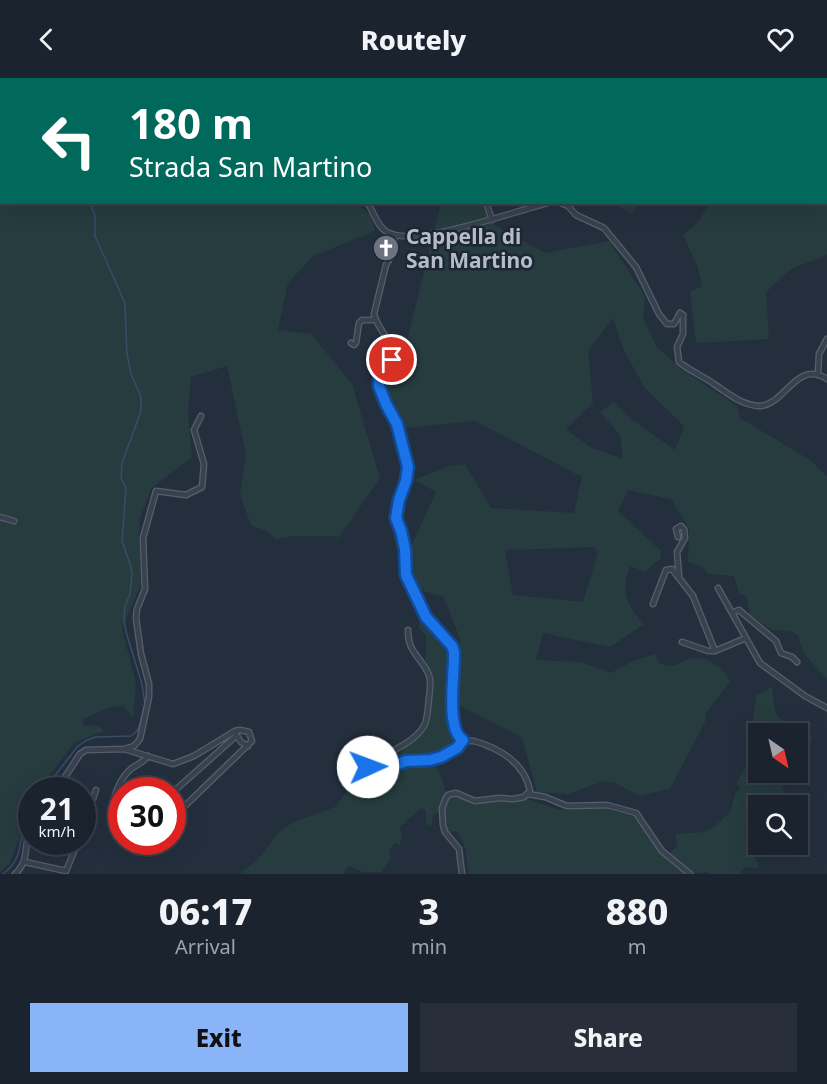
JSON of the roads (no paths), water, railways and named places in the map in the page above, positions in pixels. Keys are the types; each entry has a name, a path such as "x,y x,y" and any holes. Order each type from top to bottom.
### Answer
{"street":[{"path":"370,204 384,231 394,235 453,231 545,204"},
{"path":"487,204 492,220"},
{"path":"563,204 576,215 604,228 636,267 659,314 667,324 674,324 680,313 684,316 683,334 676,347 679,362 698,375 744,403 761,406 771,402 806,375 818,375 827,379"},
{"path":"394,235 395,249 384,272 376,305 376,320 389,341 393,357 391,364 379,380 379,386 397,424 408,467 396,518 405,549 406,575 426,617 452,646 454,652 453,720 456,734 463,740 484,745 511,759 523,772 529,787 528,794"},
{"path":"351,343 354,345 356,343 359,323 362,320 376,320"},
{"path":"818,375 819,354 827,339"},
{"path":"66,777 80,754 86,750 124,749 134,746 140,739 149,684 136,628 137,609 145,589 143,538 156,491 186,495 202,487 204,464 194,430 201,416"},
{"path":"0,517 14,521"},
{"path":"678,537 676,529 681,526 684,529 685,538 678,552 679,576"},
{"path":"653,604 666,570 672,569 693,596 715,651"},
{"path":"718,588 760,663 805,696 827,708"},
{"path":"733,615 739,610 776,641 781,654 792,657 797,662"},
{"path":"408,630 412,651 429,677 426,721 423,728 414,736 390,753 370,762 368,767 374,773 414,760 430,760 450,753 463,740"},
{"path":"682,642 708,651 715,651 746,638"},
{"path":"186,780 240,730 249,732 252,741 248,746 186,805"},
{"path":"124,749 173,764 194,756 236,734"},
{"path":"236,734 248,746"},
{"path":"124,777 148,756"},
{"path":"462,874 459,849 445,832 443,825 442,808 446,798 456,793 475,801 513,799 528,794 544,797 567,806 607,805 636,813 662,852 690,874"},
{"path":"15,874 25,862 25,855"},
{"path":"25,862 66,871 73,855"}],"waterway":[{"path":"54,777 77,747 85,741 96,737 131,736 136,732 145,704 142,684 124,618 132,573 122,541 126,488 121,478 122,463 141,411 141,397 131,374 127,354 125,303 95,236 95,216 91,204"},
{"path":"3,874 14,863 18,853"}],"place":[{"name":"Cappella di San Martino","path":"386,248"}]}
